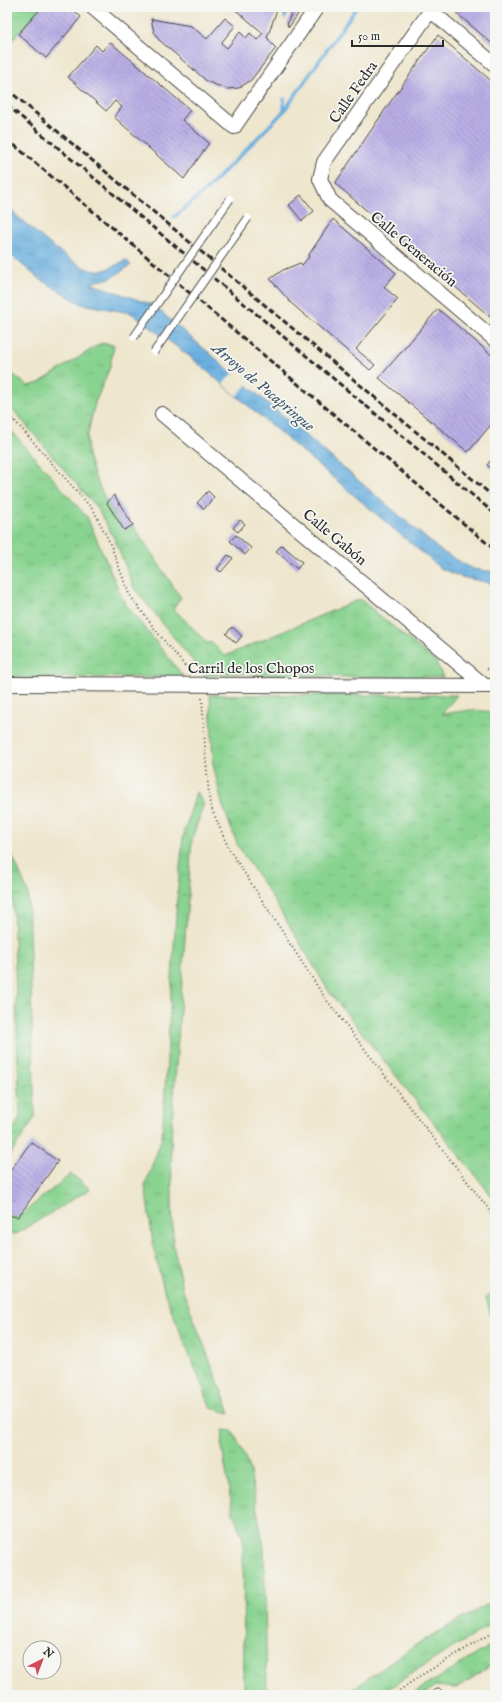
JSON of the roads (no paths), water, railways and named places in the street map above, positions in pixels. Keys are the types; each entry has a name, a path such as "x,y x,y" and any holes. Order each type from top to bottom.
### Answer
{"street":[{"path":"92,7 234,127 317,7"},
{"path":"432,9 495,65"},
{"name":"Calle Fedra","path":"320,179 324,162 432,9"},
{"name":"Calle Generación","path":"320,179 330,200 495,340"},
{"name":"Calle Gabón","path":"162,414 492,689"},
{"name":"Carril de los Chopos","path":"7,684 492,689"}],"lane":[{"path":"134,336 230,200"},
{"path":"154,352 248,218"},
{"path":"435,1695 438,1693 441,1695"}],"water":[{"path":"7,207 50,245 63,255 87,269 101,271 126,260 131,265 111,278 90,283 153,305 441,551 473,569 495,572 495,584 461,577 440,568 188,355 131,313 81,304 38,278 7,252"}],"waterway":[{"path":"285,17 288,7"},
{"path":"284,111 357,7"},
{"path":"174,217 206,190 284,111 284,99"}],"railway":[{"path":"7,89 495,498"},
{"path":"7,105 495,514"},
{"path":"7,139 495,550"}],"water label":[{"name":"Arroyo de Pocapringue","path":"264,386"}]}
